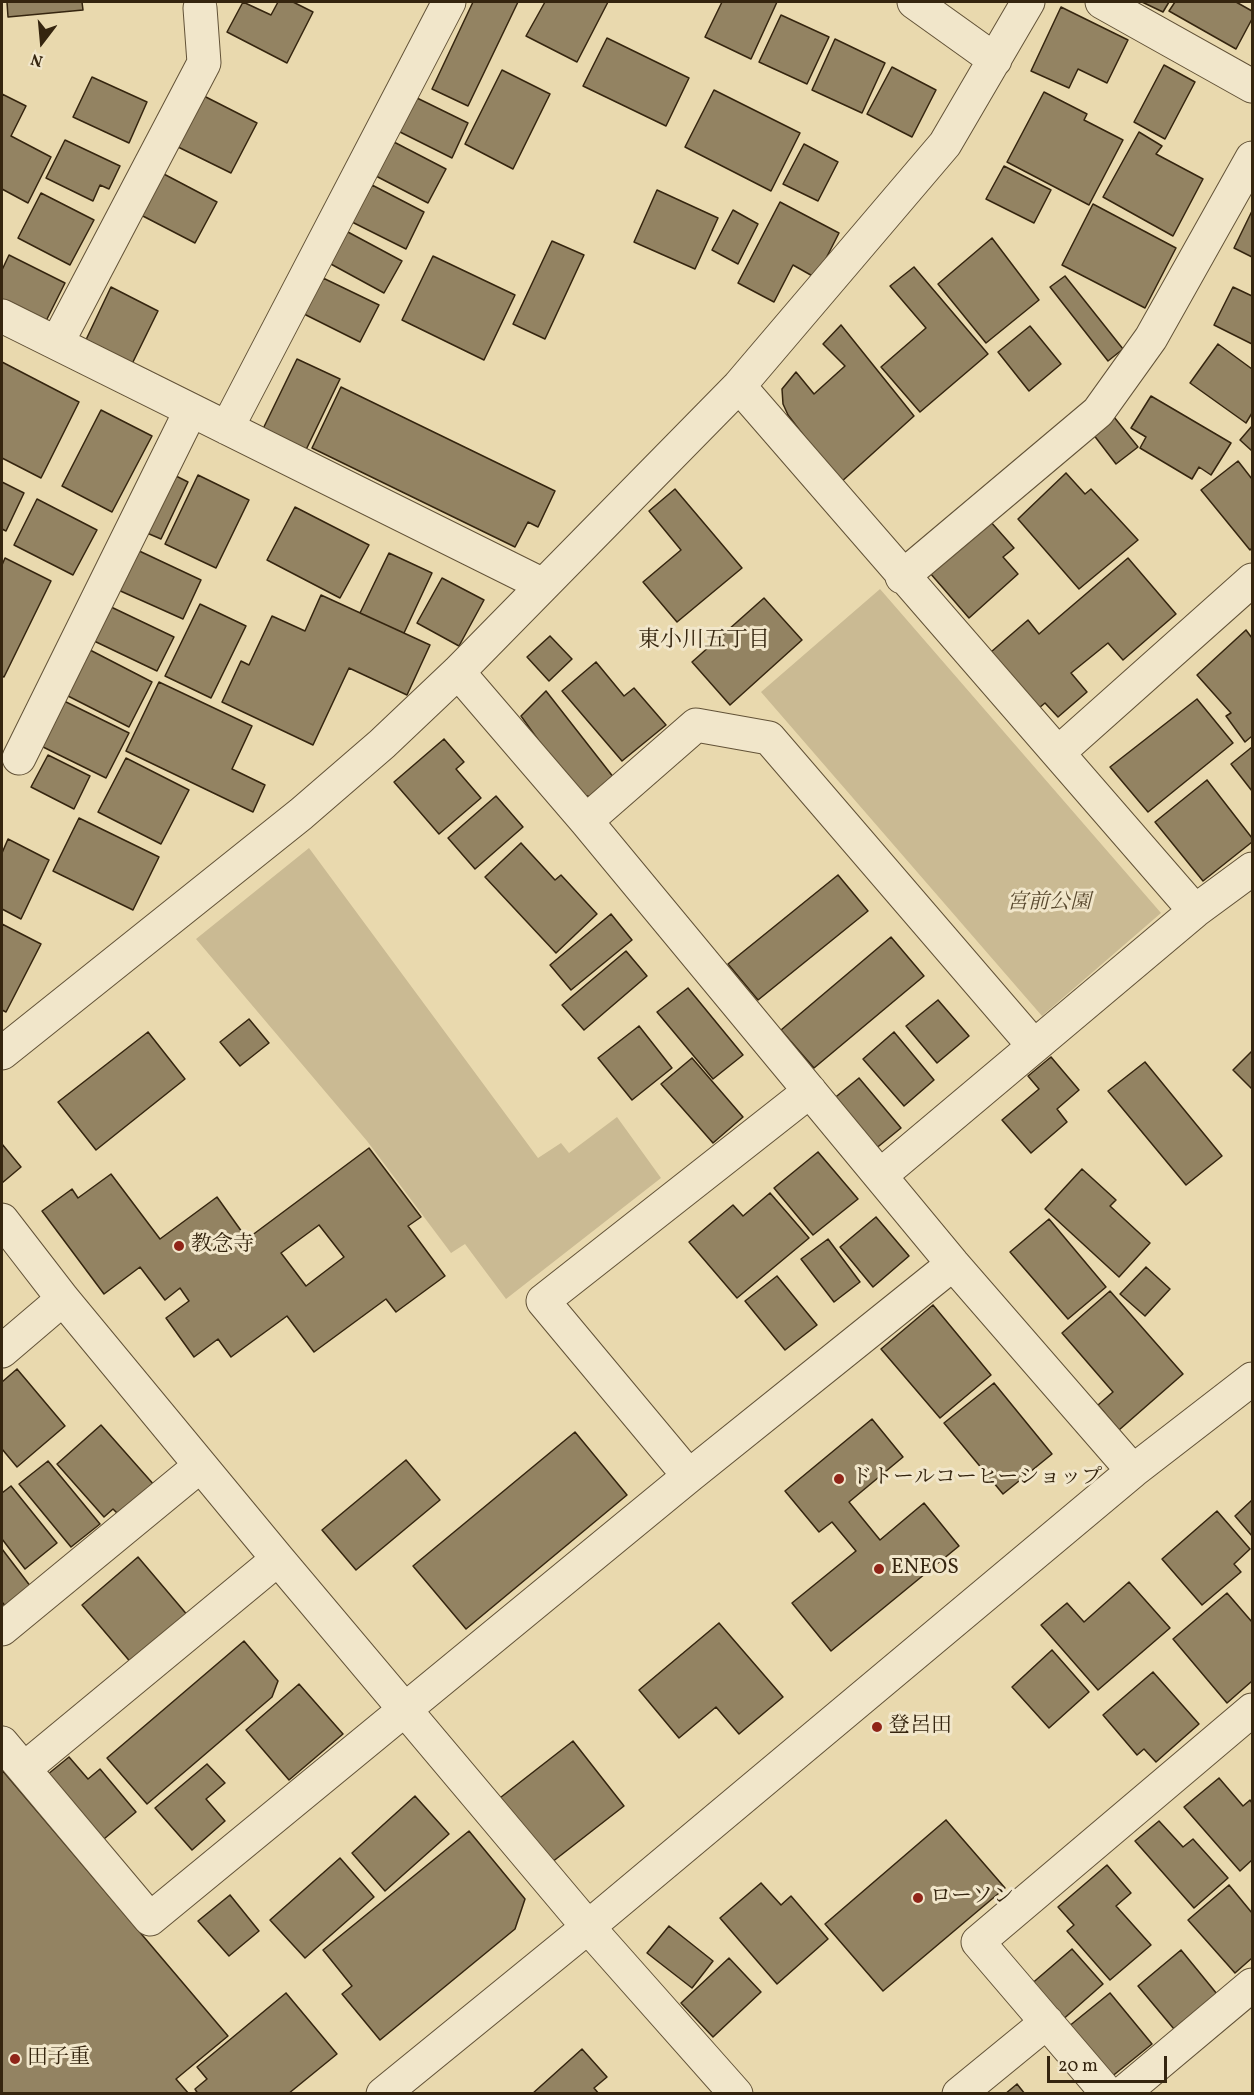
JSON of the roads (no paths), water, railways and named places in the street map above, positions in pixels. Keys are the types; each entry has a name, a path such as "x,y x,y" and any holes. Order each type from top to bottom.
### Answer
{"street":[{"path":"227,428 448,2"},
{"path":"914,2 995,60"},
{"path":"2,1053 300,814 382,744 458,672 739,386 945,144 1028,2"},
{"path":"1102,2 1252,86"},
{"path":"57,343 204,63 200,8"},
{"path":"902,577 1098,412 1151,338 1252,158"},
{"path":"2,317 543,585"},
{"path":"739,386 902,577 1059,752 1195,911"},
{"path":"19,758 190,410"},
{"path":"1059,752 1252,580"},
{"path":"458,672 586,820 953,1264 1133,1471"},
{"path":"586,820 696,725 769,738 1034,1046"},
{"path":"881,1175 1195,911 1252,868"},
{"path":"689,1476 543,1301 810,1091"},
{"path":"2,1220 63,1299 278,1559 407,1709 588,1927 736,2094"},
{"path":"2,1743 150,1919 689,1476 953,1264"},
{"path":"2,1351 63,1299"},
{"path":"383,2094 588,1927 1133,1471 1252,1379"},
{"path":"2,1629 200,1466"},
{"path":"24,1769 278,1559"},
{"path":"1108,2094 978,1942 1252,1710"},
{"path":"1122,2094 1252,1985"},
{"path":"959,2094 1047,2022"}],"place":[{"name":"教念寺","path":"179,1246"},
{"name":"ドトールコーヒーショップ","path":"839,1479"},
{"name":"ENEOS","path":"879,1569"},
{"name":"登呂田","path":"877,1727"},
{"name":"ローソン","path":"918,1898"},
{"name":"田子重","path":"15,2059"}],"district":[{"name":"東小川五丁目","path":"704,642"}],"park label":[{"name":"宮前公園","path":"1049,904"}]}
